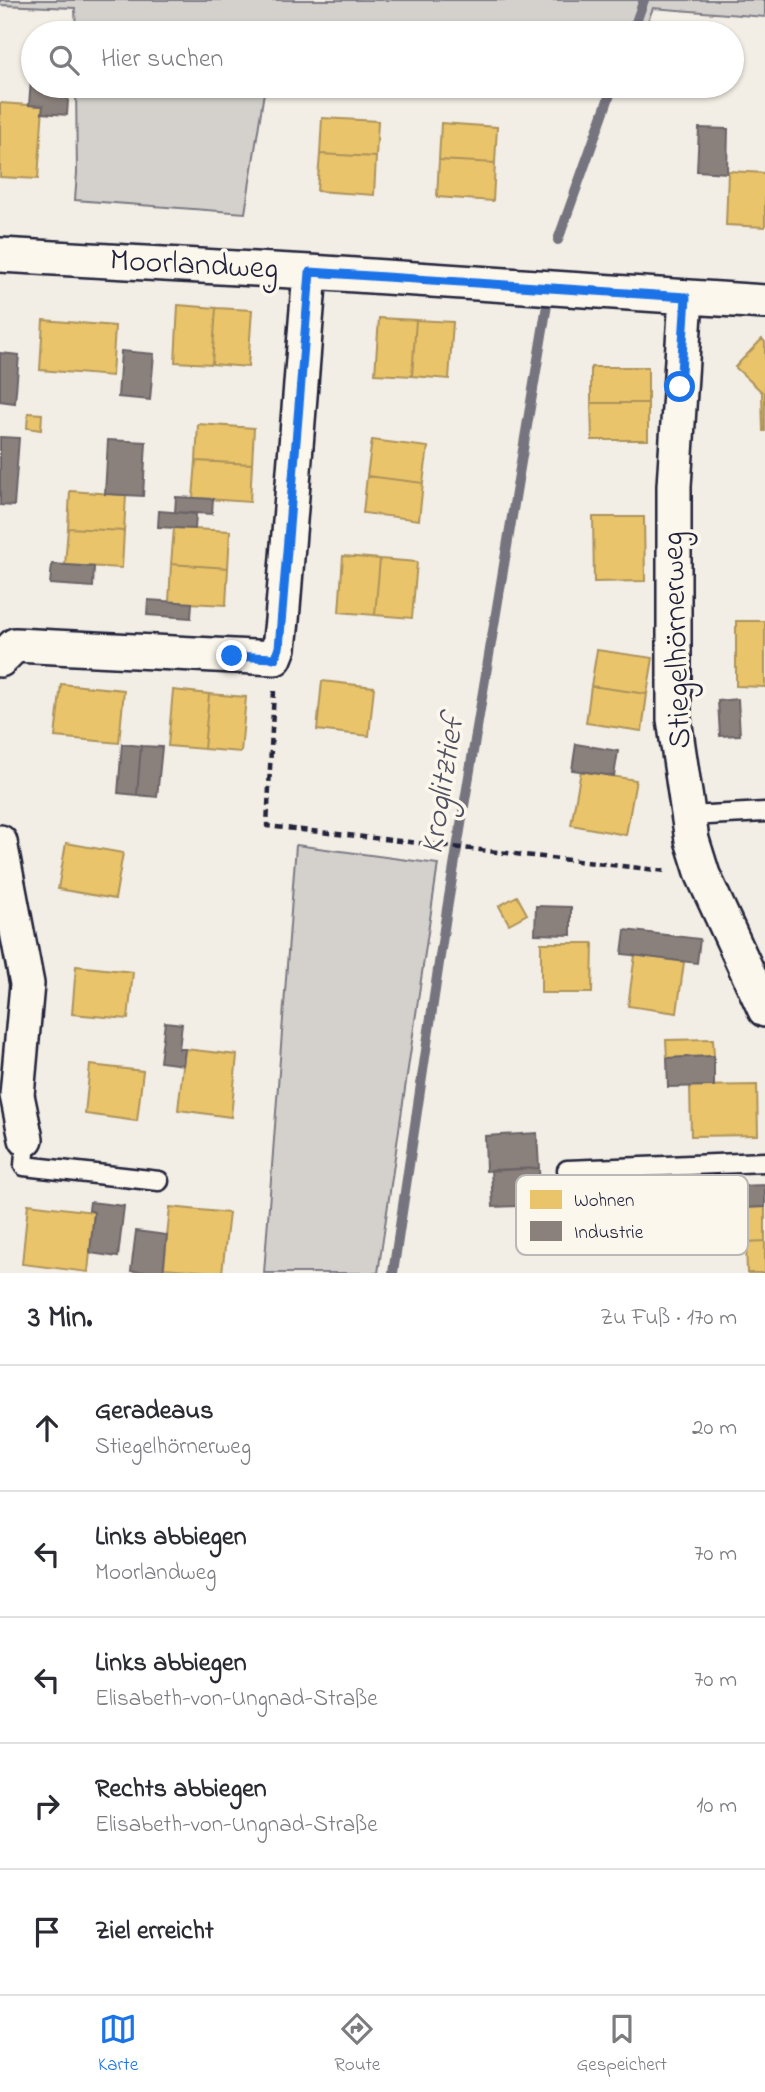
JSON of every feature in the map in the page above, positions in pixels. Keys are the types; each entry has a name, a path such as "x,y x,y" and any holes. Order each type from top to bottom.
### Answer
{"street":[{"name":"Moorlandweg","path":"0,255 765,302"},
{"path":"0,660 15,645 275,658 279,648 282,620 310,272"},
{"name":"Stiegelhörnerweg","path":"686,297 674,486 674,719 692,840 703,875 765,1010"},
{"path":"0,842 27,984 17,1095 26,1139"}],"lane":[{"path":"689,816 765,812"},
{"path":"26,1139 24,1166 159,1181"},
{"path":"567,1170 765,1162"}],"path":[{"path":"275,658 267,826 703,875"}],"shaded area":[{"path":"0,0 765,0 765,17 653,8 648,21 76,21 75,8 0,5"},
{"path":"76,98 263,98 245,213 75,200"},
{"path":"296,845 438,864 378,1273 264,1273"}],"building: Wohnen":[{"path":"0,103 43,106 38,179 0,177"},
{"path":"322,118 378,121 376,157 320,154"},
{"path":"441,123 497,127 495,163 439,160"},
{"path":"320,154 376,157 374,195 317,191"},
{"path":"439,160 495,163 493,201 437,197"},
{"path":"728,171 765,173 765,227 726,225"},
{"path":"178,305 216,308 212,364 175,362"},
{"path":"216,308 252,310 248,367 212,364"},
{"path":"379,318 416,320 412,376 375,374"},
{"path":"43,320 115,326 112,376 40,370"},
{"path":"416,320 453,322 449,379 412,376"},
{"path":"762,339 765,342 765,431 762,392 735,367"},
{"path":"591,367 648,367 648,403 591,403"},
{"path":"591,403 648,403 648,440 592,440"},
{"path":"28,413 42,414 41,430 27,428"},
{"path":"198,424 254,428 252,464 196,461"},
{"path":"372,440 428,447 423,483 367,476"},
{"path":"196,461 252,464 250,502 193,498"},
{"path":"367,476 423,483 419,520 363,513"},
{"path":"70,491 126,495 124,531 68,528"},
{"path":"593,517 644,517 645,581 594,582"},
{"path":"68,528 124,531 122,568 65,565"},
{"path":"174,528 230,531 228,568 171,564"},
{"path":"343,556 380,559 375,615 339,612"},
{"path":"380,559 417,562 412,618 375,615"},
{"path":"171,564 228,568 226,605 169,602"},
{"path":"736,621 765,621 765,687 736,686"},
{"path":"597,650 653,658 647,694 591,686"},
{"path":"322,681 374,687 369,736 317,730"},
{"path":"61,684 124,690 119,743 55,737"},
{"path":"591,686 647,694 642,731 586,723"},
{"path":"173,690 209,694 204,749 168,746"},
{"path":"209,694 246,697 241,752 204,749"},
{"path":"581,771 636,780 626,835 571,825"},
{"path":"66,843 123,853 115,899 58,889"},
{"path":"517,896 527,914 509,924 499,906"},
{"path":"541,943 593,943 592,993 541,993"},
{"path":"635,955 684,962 677,1013 628,1006"},
{"path":"76,966 133,972 128,1019 72,1014"},
{"path":"713,1039 714,1056 667,1058 666,1040"},
{"path":"185,1049 237,1055 231,1117 178,1110"},
{"path":"90,1065 143,1071 137,1121 85,1114"},
{"path":"757,1085 758,1135 691,1136 690,1086"},
{"path":"28,1204 94,1212 88,1272 22,1264"},
{"path":"170,1207 229,1213 222,1273 164,1268"},
{"path":"765,1207 765,1241 748,1242 748,1208"},
{"path":"765,1241 765,1273 747,1273 748,1242"}],"building: Industrie":[{"path":"30,98 68,98 67,115 42,113 43,106 29,105"},
{"path":"699,128 728,129 727,173 697,171"},
{"path":"121,351 154,354 150,400 118,397"},
{"path":"0,353 19,355 15,403 0,401"},
{"path":"0,437 19,438 14,506 0,505"},
{"path":"108,440 146,442 143,496 105,494"},
{"path":"176,497 213,499 212,514 175,512"},
{"path":"159,511 196,514 195,529 158,527"},
{"path":"52,564 94,567 93,587 50,584"},
{"path":"148,600 192,603 191,618 147,615"},
{"path":"738,699 740,735 720,736 718,701"},
{"path":"122,744 141,746 137,795 118,793"},
{"path":"576,744 618,751 614,776 572,770"},
{"path":"141,746 162,747 157,797 137,795"},
{"path":"536,906 571,907 571,935 535,934"},
{"path":"625,930 700,939 697,963 622,954"},
{"path":"165,1022 182,1024 179,1049 185,1049 183,1065 160,1062"},
{"path":"714,1056 714,1086 668,1087 667,1058"},
{"path":"537,1133 539,1168 486,1171 485,1136"},
{"path":"539,1168 539,1175 516,1175 516,1206 493,1207 491,1170"},
{"path":"765,1185 765,1207 748,1208 748,1186"},
{"path":"90,1202 124,1206 118,1257 90,1253 94,1212 89,1210"},
{"path":"136,1231 167,1235 163,1273 131,1271"}],"waterway":[{"name":"Kroglitztief","path":"636,21 644,0"},
{"name":"Kroglitztief","path":"558,240 609,98"},
{"name":"Kroglitztief","path":"393,1273 447,909 547,305"}],"route":[{"path":"232,656 275,658 279,648 310,272 686,297 680,387"}]}
